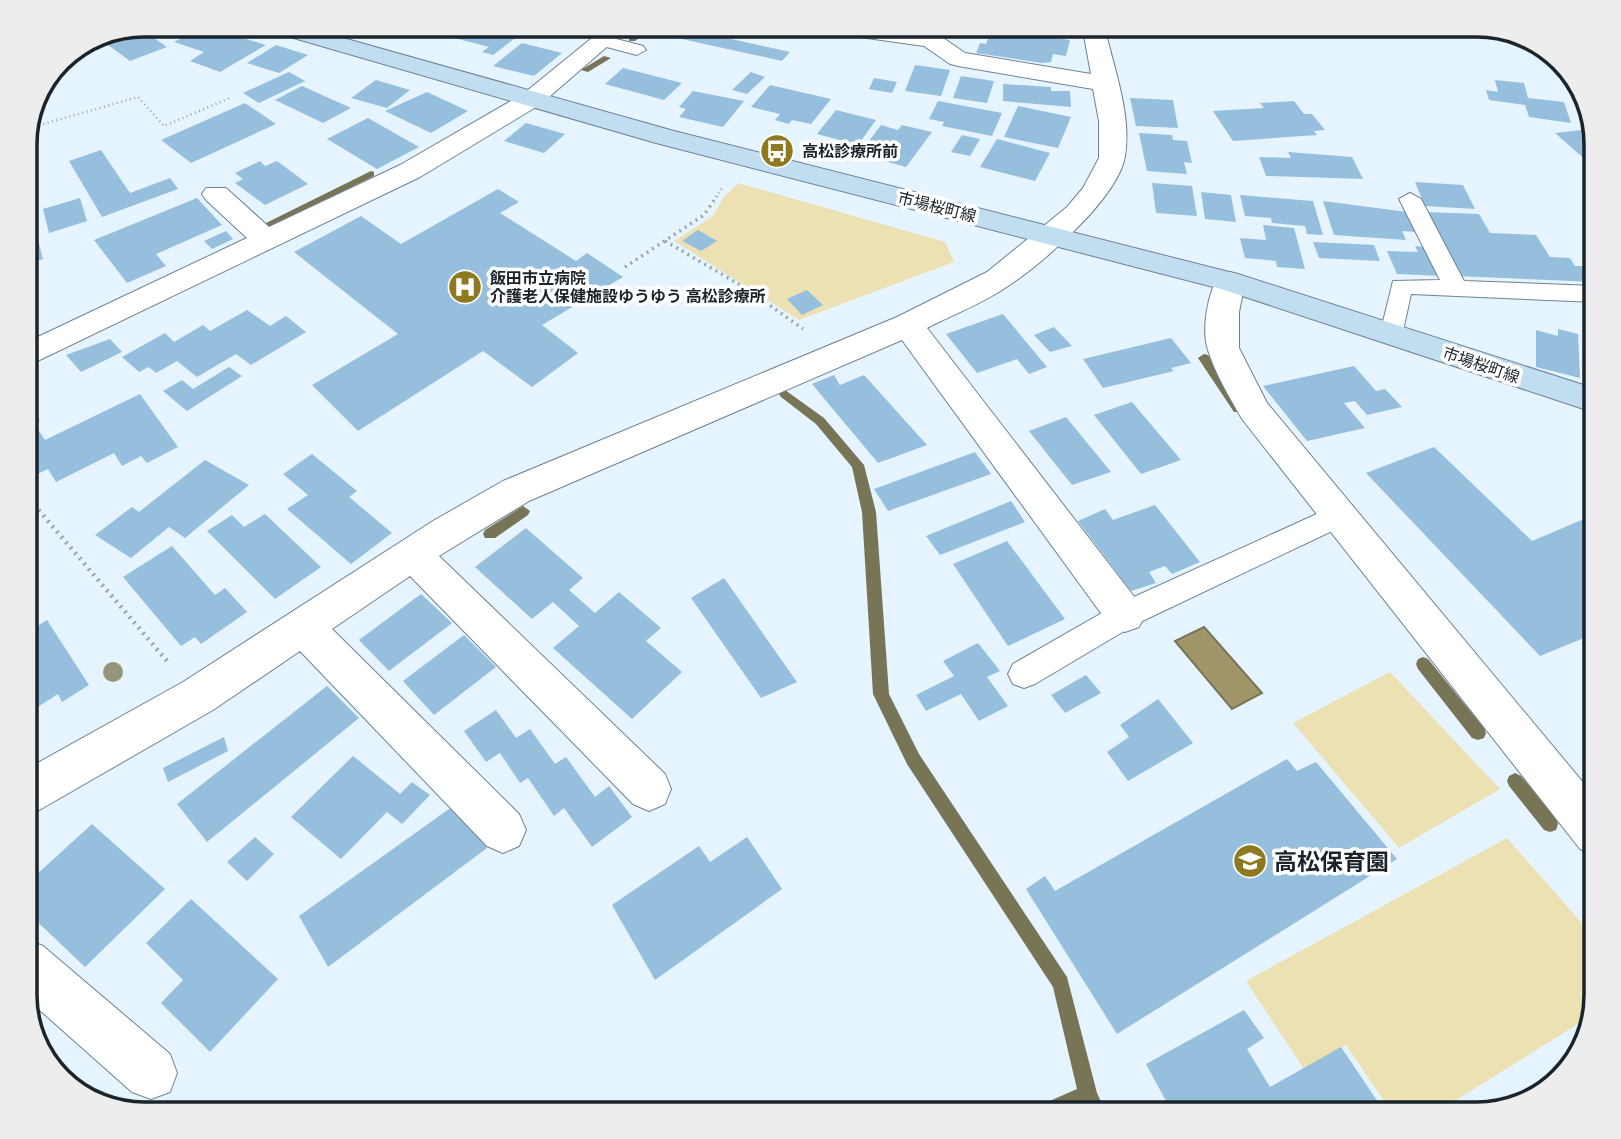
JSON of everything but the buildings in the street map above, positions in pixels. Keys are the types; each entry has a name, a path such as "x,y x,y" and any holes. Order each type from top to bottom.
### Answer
{"main road":[{"name":"市場桜町線","path":"319,37 532,99 1230,282 1584,397"}],"street":[{"path":"37,350 410,171 532,99 608,37"},
{"path":"907,37 931,40 958,59 1106,84"},
{"path":"37,787 198,696 516,491 908,325 998,279 1051,236 1095,191 1112,158 1112,121 1096,37"},
{"path":"216,194 266,240"},
{"path":"1230,282 1223,312 1223,348 1254,410 1341,514 1584,818"},
{"path":"908,325 1125,615"},
{"path":"413,555 649,789"},
{"path":"304,628 503,830"},
{"path":"37,974 151,1073"}],"lane":[{"path":"619,37 637,50"},
{"path":"1410,199 1456,289"},
{"path":"1392,334 1401,286 1584,294"},
{"path":"1024,674 1125,615 1341,514"}],"path":[{"path":"39,125 138,97 164,126 232,97"},
{"path":"625,267 704,215 728,181"},
{"path":"665,241 747,289 810,334"},
{"path":"37,508 198,696"}],"shaded area":[{"path":"738,183 945,242 954,262 799,320 674,241 713,216 723,198"},
{"path":"1204,627 1262,693 1232,709 1175,641"},
{"path":"1390,672 1500,789 1399,848 1293,723"},
{"path":"1507,838 1584,925 1584,996 1581,1022 1453,1102 1385,1102 1346,1045 1304,1069 1246,981"}],"waterway":[{"path":"585,70 607,58"},
{"path":"269,224 371,174"},
{"path":"1204,358 1238,409"},
{"path":"785,394 820,421 858,465 869,512 881,694 913,759 1061,983 1088,1094"},
{"path":"490,534 523,511"},
{"path":"1423,664 1478,733"},
{"path":"1515,781 1550,824"},
{"path":"1070,1102 1088,1094"},
{"path":"1088,1094 1092,1102"}],"place":[{"name":"高松診療所前","path":"777,151"},
{"name":"飯田市立病院 介護老人保健施設ゆうゆう 高松診療所","path":"465,287"},
{"name":"高松保育園","path":"1250,861"}]}
